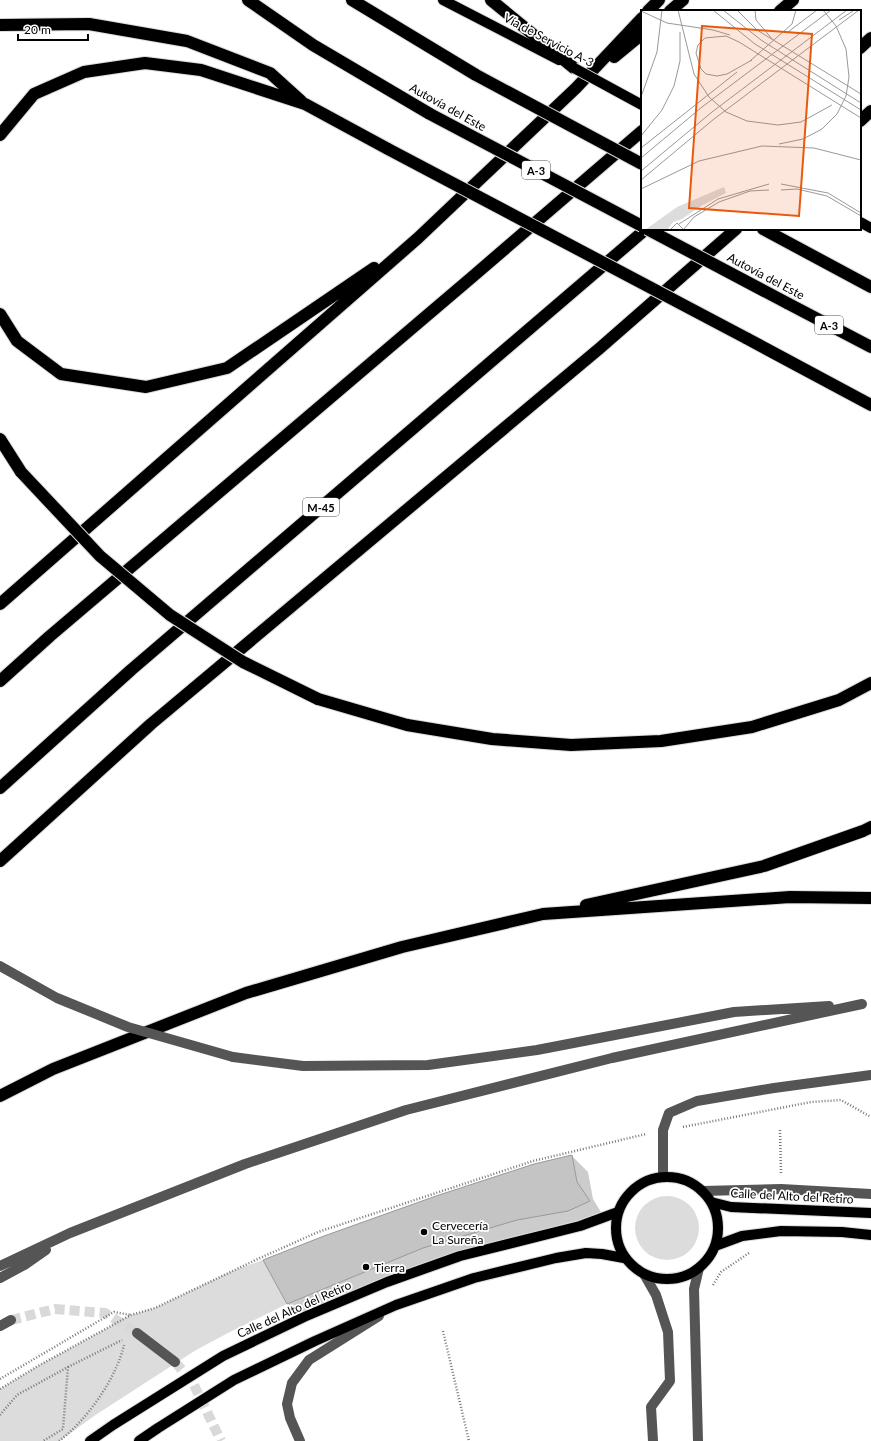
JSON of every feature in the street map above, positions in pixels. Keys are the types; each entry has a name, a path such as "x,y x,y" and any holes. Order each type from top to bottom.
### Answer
{"highway":[{"name":"Autovía del Este","path":"248,0 312,46 430,114 641,225"},
{"path":"352,0 476,75 641,163"},
{"path":"492,0 574,68"},
{"path":"649,10 659,0"},
{"path":"671,10 684,0"},
{"path":"781,10 793,0"},
{"path":"0,604 418,238 576,88 641,19"},
{"path":"0,25 89,24 187,41 270,73 305,104"},
{"path":"576,88 641,35"},
{"path":"861,47 871,38"},
{"path":"0,135 34,94 84,72 145,63 201,70 305,104 871,405"},
{"path":"861,120 871,111"},
{"path":"0,681 50,636 641,132"},
{"name":"M-45","path":"0,788 131,670 646,230"},
{"name":"Autovía del Este","path":"649,230 871,347"},
{"path":"0,861 151,724 600,348 735,230"},
{"path":"765,230 871,287"},
{"path":"0,314 17,341 61,374 146,388 227,368 418,238"},
{"path":"0,439 21,472 100,556 170,615 243,662 318,699 407,725 492,739 571,745 661,741 752,727 839,700 871,683"},
{"path":"0,1096 53,1069 246,993 402,947 543,914 764,866 871,827"},
{"path":"543,914 790,896 871,898"}],"main road":[{"name":"Vía de Servicio A-3","path":"443,0 641,104"},
{"path":"861,223 871,228"},
{"path":"663,1177 677,1178 691,1183 702,1191 711,1202 717,1216 718,1232 715,1246 708,1258 699,1268 686,1276 672,1279 658,1279 644,1274 633,1267 624,1258 617,1243 615,1228 618,1212 625,1199 635,1188 648,1180 663,1177"},
{"name":"Calle del Alto del Retiro","path":"711,1202 731,1207 871,1214"},
{"name":"Calle del Alto del Retiro","path":"90,1441 222,1356 304,1317 387,1282 460,1256 580,1226 618,1212"},
{"path":"715,1246 742,1236 781,1231 842,1232 871,1235"},
{"path":"139,1441 234,1380 315,1341 396,1305 474,1278 556,1258 586,1253 624,1258"}],"street":[{"path":"0,966 57,998 128,1027 233,1057 303,1066 428,1064 537,1050 734,1012 867,1003"},
{"path":"0,1266 70,1233 245,1164 406,1110 612,1058 867,1003"},
{"path":"663,1177 663,1130 669,1113 697,1102 774,1088 871,1075"},
{"path":"702,1191 781,1189 871,1194"},
{"path":"0,1278 26,1264 70,1233"},
{"path":"698,1441 694,1289 699,1268"},
{"path":"644,1274 656,1295 668,1332 670,1381 651,1407 653,1441"},
{"path":"300,1441 290,1418 286,1404 292,1383 310,1360 396,1305"},
{"path":"0,1326 11,1320"},
{"path":"137,1332 175,1362"}],"path":[{"path":"681,1127 811,1102 841,1100 871,1117"},
{"path":"780,1130 781,1176"},
{"path":"0,1388 131,1315 156,1308 318,1232 533,1161 648,1133"},
{"path":"712,1290 713,1285 721,1272 756,1251"},
{"path":"0,1379 114,1312 131,1315"},
{"path":"130,1321 131,1315"},
{"path":"443,1331 470,1441"},
{"path":"0,1415 17,1396 68,1367 125,1339 122,1352 103,1394 71,1432 59,1441"},
{"path":"43,1441 63,1429 68,1367"}],"shaded area":[{"path":"667,1196 685,1202 693,1210 699,1228 693,1246 685,1254 667,1260 649,1254 641,1246 635,1228 641,1210 649,1202"},
{"path":"263,1260 287,1304 196,1350 94,1416 60,1441 0,1441 0,1389 38,1366 131,1315 155,1308 232,1271"}],"building":[{"path":"572,1155 577,1182 590,1201 568,1211 517,1220 423,1248 287,1304 263,1260 324,1236 436,1196 534,1164"}],"tunnel":[{"path":"11,1320 55,1309 105,1313 137,1333"},
{"path":"175,1362 193,1383 221,1441"}],"place":[{"name":"Cervecería La Sureña","path":"424,1232"},
{"name":"Tierra","path":"366,1267"}]}
